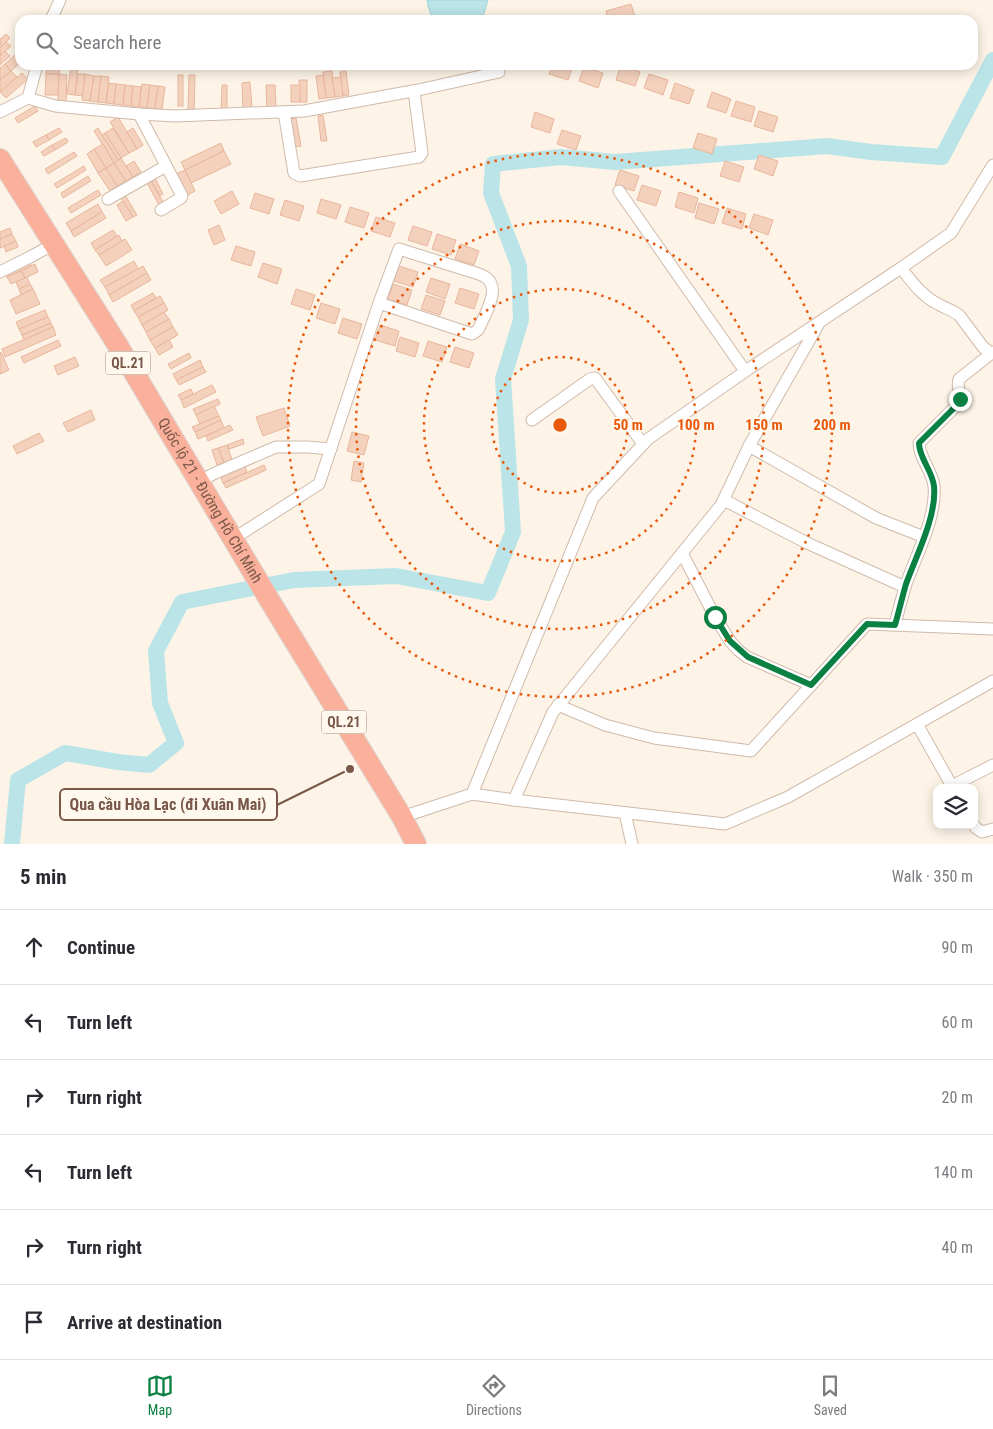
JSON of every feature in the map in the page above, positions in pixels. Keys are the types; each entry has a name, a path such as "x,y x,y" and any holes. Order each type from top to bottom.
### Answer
{"highway":[{"name":"Quốc lộ 21 - Đường Hồ Chí Minh","path":"0,159 117,344 251,570 402,817 416,844"}],"street":[{"path":"53,15 60,0"},
{"path":"28,98 36,70"},
{"path":"0,112 28,98 55,106 175,116 304,111 414,91 499,72"},
{"path":"284,112 294,172 300,176 419,157 422,153 414,91"},
{"path":"139,114 182,196 182,198 161,210"},
{"path":"472,794 593,498 648,440 745,372 951,234 993,165"},
{"path":"108,199 166,166"},
{"path":"619,191 745,372"},
{"path":"0,272 54,244"},
{"path":"233,539 319,484 379,303 398,248 478,274 488,278 492,285 493,294 478,330 472,334 379,303"},
{"path":"895,625 933,506 934,485 929,468 920,452 919,443 959,403 961,395 958,384 959,380 992,352 983,347 959,315 937,304 919,291 901,268"},
{"path":"514,800 553,712 721,505 749,446 818,323"},
{"path":"532,420 590,379 595,378 643,444"},
{"path":"749,446 876,518 924,537"},
{"path":"199,482 276,447 331,449"},
{"path":"724,500 807,542 906,586"},
{"path":"682,553 715,617 738,650 748,657 811,685"},
{"path":"558,705 605,725 654,738 751,751 867,624 993,629"},
{"path":"402,817 472,794 725,824 788,797 993,682"},
{"path":"917,724 951,784"},
{"path":"958,784 993,765"},
{"path":"625,813 632,844"},
{"path":"978,829 982,832 993,829"}],"water":[{"path":"427,0 488,0 484,15 431,15"}],"building":[{"path":"631,4 634,15 607,15 606,11"},
{"path":"6,34 10,38 0,48 0,39"},
{"path":"6,42 11,46 0,56 0,48"},
{"path":"5,51 10,56 0,65 0,56"},
{"path":"15,55 15,67 11,71 5,64"},
{"path":"5,64 11,71 0,80 0,68"},
{"path":"46,70 59,70 59,74 46,74"},
{"path":"70,70 78,70 75,95 67,94"},
{"path":"550,70 572,70 568,80 549,74"},
{"path":"583,70 594,70 603,73 598,88 579,81"},
{"path":"619,70 640,72 635,86 616,80"},
{"path":"11,71 17,77 0,92 0,80"},
{"path":"332,71 335,97 326,98 323,72"},
{"path":"346,71 349,95 343,96 340,72"},
{"path":"22,73 28,79 6,98 0,92"},
{"path":"46,74 59,74 58,95 45,95"},
{"path":"59,74 67,75 66,102 58,102"},
{"path":"78,74 85,74 83,96 75,95"},
{"path":"85,74 94,76 90,101 82,100"},
{"path":"649,74 668,80 663,95 644,88"},
{"path":"178,75 183,75 183,106 178,106"},
{"path":"189,75 195,75 194,112 188,112"},
{"path":"323,75 326,98 319,99 316,76"},
{"path":"94,76 101,76 98,102 90,101"},
{"path":"101,76 109,77 106,103 98,102"},
{"path":"341,77 343,96 335,97 332,78"},
{"path":"299,80 307,80 307,102 300,102"},
{"path":"250,82 252,108 243,109 242,83"},
{"path":"109,83 116,84 114,104 106,103"},
{"path":"675,83 694,90 689,104 670,98"},
{"path":"116,84 125,85 123,105 114,104"},
{"path":"142,84 150,85 147,108 139,107"},
{"path":"125,85 133,86 131,106 123,105"},
{"path":"150,85 158,86 155,109 147,108"},
{"path":"222,85 227,85 227,112 221,112"},
{"path":"266,85 275,85 276,109 267,110"},
{"path":"291,85 300,85 300,102 291,102"},
{"path":"133,86 141,87 139,107 131,106"},
{"path":"158,86 165,87 162,109 155,109"},
{"path":"712,92 731,99 726,113 707,107"},
{"path":"736,101 755,107 751,122 731,116"},
{"path":"35,106 38,111 18,123 15,118"},
{"path":"759,111 778,117 773,132 754,126"},
{"path":"535,112 554,119 550,133 531,127"},
{"path":"323,115 327,141 321,141 318,116"},
{"path":"118,117 137,149 129,153 110,122"},
{"path":"296,118 301,146 294,147 290,119"},
{"path":"59,128 62,132 49,140 46,135"},
{"path":"98,128 118,160 114,163 94,131"},
{"path":"113,128 129,153 121,158 105,133"},
{"path":"133,128 143,145 137,149 127,132"},
{"path":"562,130 581,136 576,150 557,144"},
{"path":"105,133 121,158 118,160 102,135"},
{"path":"698,133 717,139 712,154 693,148"},
{"path":"46,135 49,140 36,147 33,142"},
{"path":"66,138 68,142 55,150 52,145"},
{"path":"221,143 224,151 185,170 181,162"},
{"path":"103,144 114,163 106,168 94,149"},
{"path":"52,145 55,150 44,156 41,152"},
{"path":"94,149 106,168 98,173 87,154"},
{"path":"224,151 231,164 191,183 185,170"},
{"path":"74,152 77,156 48,174 45,169"},
{"path":"759,155 778,161 773,176 754,169"},
{"path":"121,158 133,177 126,181 114,163"},
{"path":"134,161 141,172 133,177 126,166"},
{"path":"725,161 744,167 739,182 720,176"},
{"path":"114,163 126,181 117,186 106,168"},
{"path":"84,166 86,170 57,188 54,184"},
{"path":"106,168 117,186 110,191 98,173"},
{"path":"185,170 195,191 186,196 176,174"},
{"path":"620,170 639,176 634,191 615,185"},
{"path":"88,176 91,181 63,198 61,193"},
{"path":"155,178 163,194 160,196 151,181"},
{"path":"151,181 163,202 159,205 147,183"},
{"path":"642,185 661,191 656,206 637,200"},
{"path":"98,190 101,195 71,213 68,208"},
{"path":"232,191 239,204 221,214 214,201"},
{"path":"679,192 698,198 694,213 675,207"},
{"path":"255,193 274,199 269,214 250,208"},
{"path":"125,195 137,215 133,217 121,198"},
{"path":"321,199 341,205 336,219 317,213"},
{"path":"285,200 304,206 299,221 280,215"},
{"path":"123,201 133,217 126,221 117,205"},
{"path":"699,203 719,209 714,224 695,218"},
{"path":"98,204 102,212 71,231 66,223"},
{"path":"350,207 369,213 364,228 345,222"},
{"path":"727,208 746,214 742,229 722,223"},
{"path":"102,212 106,218 74,237 71,231"},
{"path":"754,214 773,220 768,235 749,228"},
{"path":"376,217 395,223 390,237 371,231"},
{"path":"219,225 225,240 214,245 208,230"},
{"path":"413,226 432,232 427,246 408,240"},
{"path":"10,228 12,234 0,239 0,232"},
{"path":"113,230 117,236 95,250 91,243"},
{"path":"12,234 16,241 0,248 0,239"},
{"path":"437,234 456,240 451,255 432,249"},
{"path":"119,235 122,241 99,255 95,250"},
{"path":"125,239 132,250 106,266 99,255"},
{"path":"16,241 18,247 6,252 4,246"},
{"path":"460,244 479,251 474,265 455,259"},
{"path":"236,246 255,252 251,266 231,260"},
{"path":"29,261 31,266 7,277 5,272"},
{"path":"134,261 138,269 105,287 100,280"},
{"path":"263,263 282,269 277,284 258,277"},
{"path":"35,264 38,272 25,278 21,271"},
{"path":"143,266 147,273 109,295 105,287"},
{"path":"399,266 418,272 413,287 394,281"},
{"path":"21,271 25,278 11,284 7,277"},
{"path":"147,273 151,280 113,302 109,295"},
{"path":"27,277 30,284 19,289 16,282"},
{"path":"431,278 450,284 445,299 426,292"},
{"path":"30,284 33,289 21,295 19,289"},
{"path":"393,284 412,290 407,305 388,299"},
{"path":"460,288 479,294 474,309 455,303"},
{"path":"33,289 40,304 16,314 10,300"},
{"path":"296,289 315,295 310,310 291,304"},
{"path":"153,293 156,298 134,311 131,305"},
{"path":"426,295 445,301 440,315 421,309"},
{"path":"160,296 164,303 138,317 134,311"},
{"path":"164,303 168,310 142,325 138,317"},
{"path":"321,303 340,309 335,324 316,318"},
{"path":"45,310 48,317 19,329 16,322"},
{"path":"164,312 169,319 146,332 142,325"},
{"path":"48,317 51,323 22,335 19,329"},
{"path":"343,318 362,324 357,339 338,333"},
{"path":"169,319 173,327 150,340 146,332"},
{"path":"51,323 53,327 24,340 22,335"},
{"path":"380,325 399,331 395,346 375,340"},
{"path":"53,327 56,335 5,357 2,349"},
{"path":"173,327 178,335 155,348 150,340"},
{"path":"400,337 419,343 415,357 396,351"},
{"path":"58,340 61,346 24,363 21,357"},
{"path":"169,340 173,347 159,355 155,348"},
{"path":"428,341 447,347 442,362 423,356"},
{"path":"455,347 474,353 469,368 450,362"},
{"path":"0,353 9,370 0,374"},
{"path":"189,353 191,358 171,369 168,364"},
{"path":"75,357 79,366 58,375 54,366"},
{"path":"200,360 203,367 176,380 173,374"},
{"path":"203,367 206,372 179,385 176,380"},
{"path":"212,385 216,392 184,408 181,400"},
{"path":"191,389 193,394 181,400 178,395"},
{"path":"218,399 220,404 196,415 193,409"},
{"path":"214,406 219,416 200,424 196,415"},
{"path":"284,408 290,426 263,436 256,417"},
{"path":"91,410 95,420 68,432 63,423"},
{"path":"219,416 221,420 195,432 192,427"},
{"path":"221,420 224,428 198,439 195,432"},
{"path":"230,425 233,430 208,441 206,436"},
{"path":"352,432 369,436 364,455 347,451"},
{"path":"39,433 44,441 17,454 13,446"},
{"path":"243,439 244,444 229,449 227,445"},
{"path":"227,445 232,460 224,463 218,448"},
{"path":"218,448 224,463 217,465 212,450"},
{"path":"354,461 364,463 361,482 351,480"},
{"path":"264,465 266,470 226,488 223,483"},
{"path":"245,466 247,472 223,483 221,477"}],"waterway":[{"path":"12,844 18,780 65,753 149,765 176,743 160,703 156,651 182,602 294,580 396,576 488,593 513,532 503,379 521,320 519,266 491,193 493,164 561,157 615,162 827,146 871,152 942,157 993,60"}],"place":[{"name":"Qua cầu Hòa Lạc (đi Xuân Mai)","path":"350,769"}],"route":[{"path":"715,617 738,650 748,657 811,685 867,624 895,625 933,506 934,485 929,468 920,452 919,443 959,403 960,399"}]}
